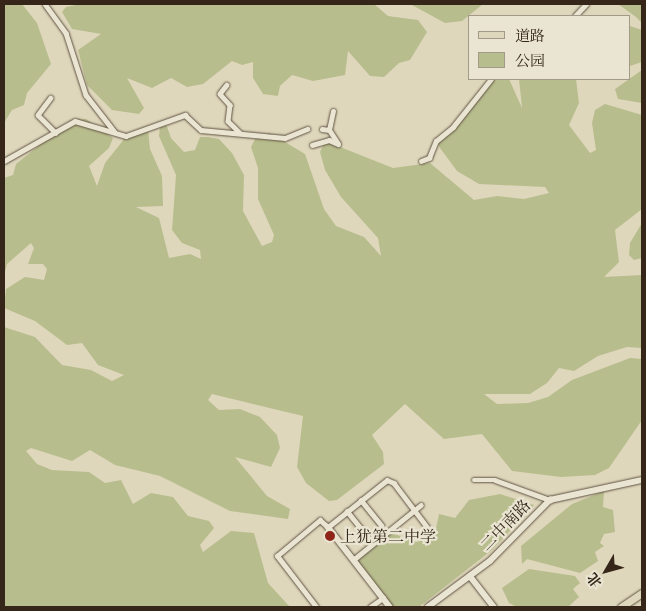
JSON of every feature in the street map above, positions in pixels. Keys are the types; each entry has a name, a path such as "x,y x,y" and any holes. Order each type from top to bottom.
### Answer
{"main road":[{"path":"621,607 642,593"},
{"path":"628,607 642,598"}],"street":[{"path":"45,4 66,33 86,95 114,131"},
{"path":"576,15 586,4"},
{"path":"421,161 429,158 436,141 453,127 490,80"},
{"path":"227,85 220,94 230,105 228,121 240,133"},
{"path":"51,98 38,114 56,133"},
{"path":"312,145 328,140 338,144 329,130 333,110"},
{"path":"4,161 75,121 126,136 185,115 201,130 285,138 307,129"},
{"path":"322,129 329,130"},
{"path":"328,527 387,480 415,510 431,532"},
{"path":"474,480 495,480 550,500"},
{"name":"二中南路","path":"428,607 470,576 550,500 642,480"},
{"path":"361,500 382,526"},
{"path":"353,560 421,505"},
{"path":"347,511 368,538"},
{"path":"316,607 277,556 320,520 328,527 390,607"},
{"path":"470,576 494,607"},
{"path":"370,607 383,598"}],"green space":[{"path":"4,4 22,4 37,23 51,64 27,93 24,105 12,110 4,123"},
{"path":"81,4 374,4 388,16 418,20 427,32 410,60 399,63 384,77 370,76 348,51 345,75 313,81 292,75 280,86 278,96 263,94 253,78 253,62 242,65 232,61 203,84 187,87 171,78 152,88 127,78 144,108 139,114 112,110 87,85 78,50 101,34 72,29 62,12 66,7"},
{"path":"390,4 483,4 462,21 445,23 412,5"},
{"path":"618,4 642,4 642,23 636,17"},
{"path":"631,26 642,30 642,62 631,66"},
{"path":"642,70 642,103 618,99 615,89 628,80 631,80 631,78"},
{"path":"488,80 509,80 522,108 519,80 576,80 579,103 569,125 590,153 596,150 592,123 595,110 605,104 642,115 642,209 615,230 619,262 604,277 642,275 642,348 627,347 598,356 574,371 559,368 547,383 530,394 484,394 497,404 528,403 548,397 572,380 630,358 642,359 642,420 609,468 595,475 561,477 512,471 482,434 444,439 405,404 372,435 383,452 384,464 337,500 329,501 306,483 297,467 303,416 212,394 208,400 219,410 240,409 260,417 277,435 280,448 271,467 235,457 267,496 290,509 288,519 230,511 160,476 115,465 90,450 72,461 31,448 26,451 37,464 52,470 89,472 105,483 121,480 133,504 151,493 173,497 188,516 209,521 214,528 200,545 203,552 231,531 254,533 268,583 290,607 4,607 4,327 35,337 62,365 91,370 112,381 124,375 98,365 82,343 67,345 35,321 4,308 6,289 25,277 44,280 47,269 43,264 28,264 34,248 31,243 7,264 4,276 4,178 13,175 16,164 71,120 86,119 113,138 109,148 89,166 97,186 105,163 125,138 148,130 150,149 162,176 163,206 136,207 159,218 169,258 190,254 201,259 200,250 182,243 172,230 176,175 159,136 160,125 166,124 171,138 184,152 195,150 200,137 208,137 219,139 232,153 244,175 243,211 262,246 272,242 274,235 258,199 258,168 251,147 256,137 270,133 305,154 324,209 336,226 364,237 381,256 378,238 341,197 325,170 320,152 325,141 393,168 430,163 474,200 497,196 524,199 549,193 545,187 479,184 457,171 437,142 464,115"},
{"path":"642,223 642,258 634,260 629,255 630,243"},
{"path":"604,491 603,507 613,510 615,532 604,534 600,543 604,546 595,552 598,561 580,573 527,559 522,564 521,546 572,504"},
{"path":"500,494 534,505 492,550 419,607 392,607 356,562 392,533 416,542 434,538 439,514 455,518 469,500"},
{"path":"529,569 575,576 580,583 573,589 579,597 568,607 517,607 509,603 502,588"}],"place":[{"name":"上犹第二中学","path":"330,536"}]}
